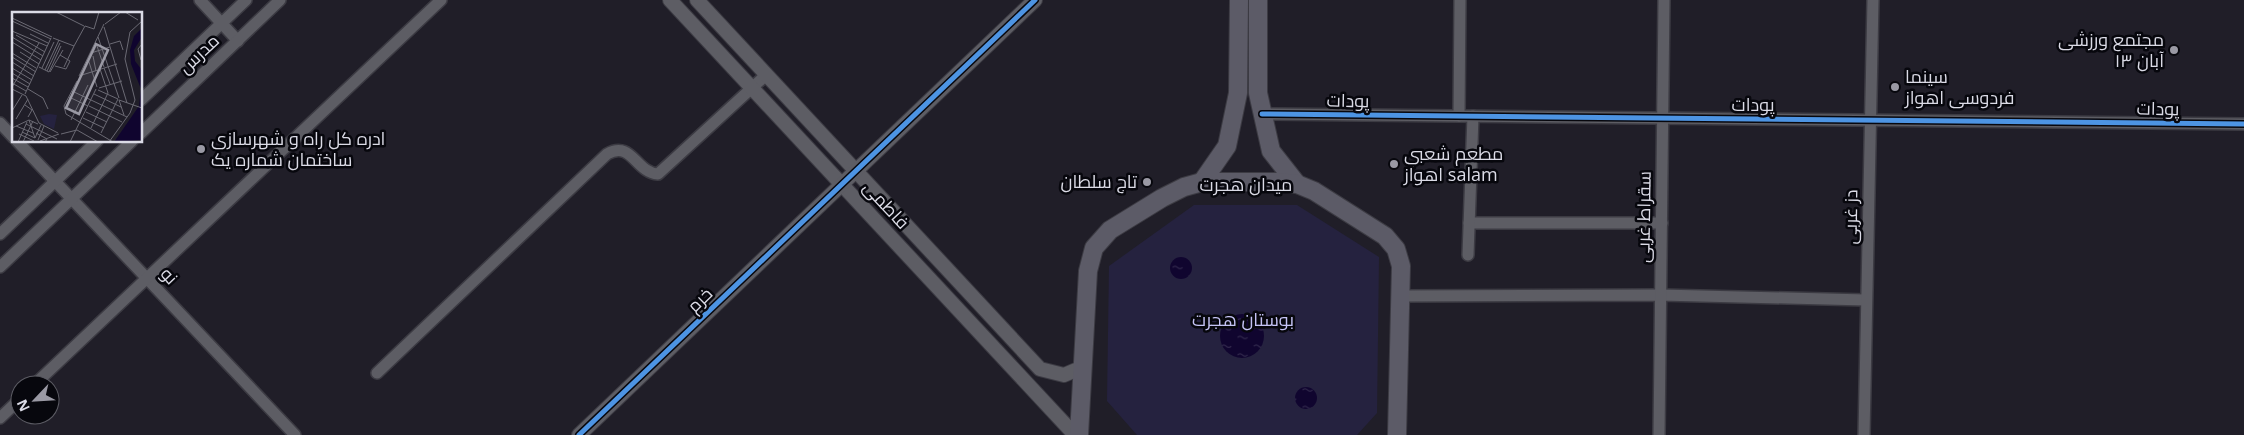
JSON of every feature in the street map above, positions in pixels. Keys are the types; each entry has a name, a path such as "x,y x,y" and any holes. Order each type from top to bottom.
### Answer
{"main road":[{"path":"1202,182 1227,146 1238,93 1239,0"},
{"path":"1258,0 1258,93 1262,114 1271,151 1297,184"},
{"name":"میدان هجرت","path":"1079,435 1088,271 1094,248 1110,230 1162,198 1184,187 1202,182 1278,182 1297,184 1314,191 1385,236 1396,250 1401,266 1401,296 1393,432"}],"street":[{"path":"200,0 238,41"},
{"name":"مدرس","path":"142,99 246,0"},
{"name":"مدرس","path":"142,131 280,0"},
{"path":"44,375 441,0"},
{"name":"فاطمی","path":"670,0 1075,435"},
{"name":"فاطمی","path":"697,0 1040,369 1064,375 1083,367"},
{"path":"856,171 1035,0"},
{"path":"1459,116 1460,0"},
{"name":"سقراط غربی","path":"1659,435 1664,0"},
{"name":"دز غربی","path":"1864,435 1873,0"},
{"path":"377,373 607,154 615,149 623,149 650,173 658,174 766,75"},
{"name":"پودات","path":"1262,114 2244,124"},
{"path":"1468,255 1473,116"},
{"path":"0,123 12,136"},
{"name":"نو","path":"18,142 295,435"},
{"path":"0,234 97,142"},
{"path":"0,267 131,142"},
{"name":"خرم","path":"579,435 856,171"},
{"path":"1469,224 1662,223"},
{"path":"1401,296 1661,295 1866,300"},
{"path":"0,418 10,408"}],"green space":[{"name":"بوستان هجرت","path":"1194,205 1297,205 1379,257 1377,413 1357,435 1137,435 1107,401 1109,266"}],"water":[{"path":"1181,257 1189,260 1192,268 1189,276 1181,279 1173,276 1170,268 1173,260"},
{"path":"1246,314 1258,320 1263,327 1263,345 1258,352 1251,357 1238,358 1230,355 1223,348 1220,332 1223,324 1230,317"},
{"path":"1306,387 1314,390 1317,398 1314,406 1306,409 1298,406 1295,398 1298,390"}],"cycle path":[{"path":"579,435 1035,0"},
{"path":"1262,114 2244,124"}],"place":[{"name":"مجتمع ورزشی ۱۳ آبان","path":"2174,50"},
{"name":"سینما فردوسی اهواز","path":"1895,87"},
{"name":"ادره کل راه و شهرسازی ساختمان شماره یک","path":"201,149"},
{"name":"مطعم شعبي اهواز salam","path":"1394,164"},
{"name":"تاج سلطان","path":"1147,182"}]}
